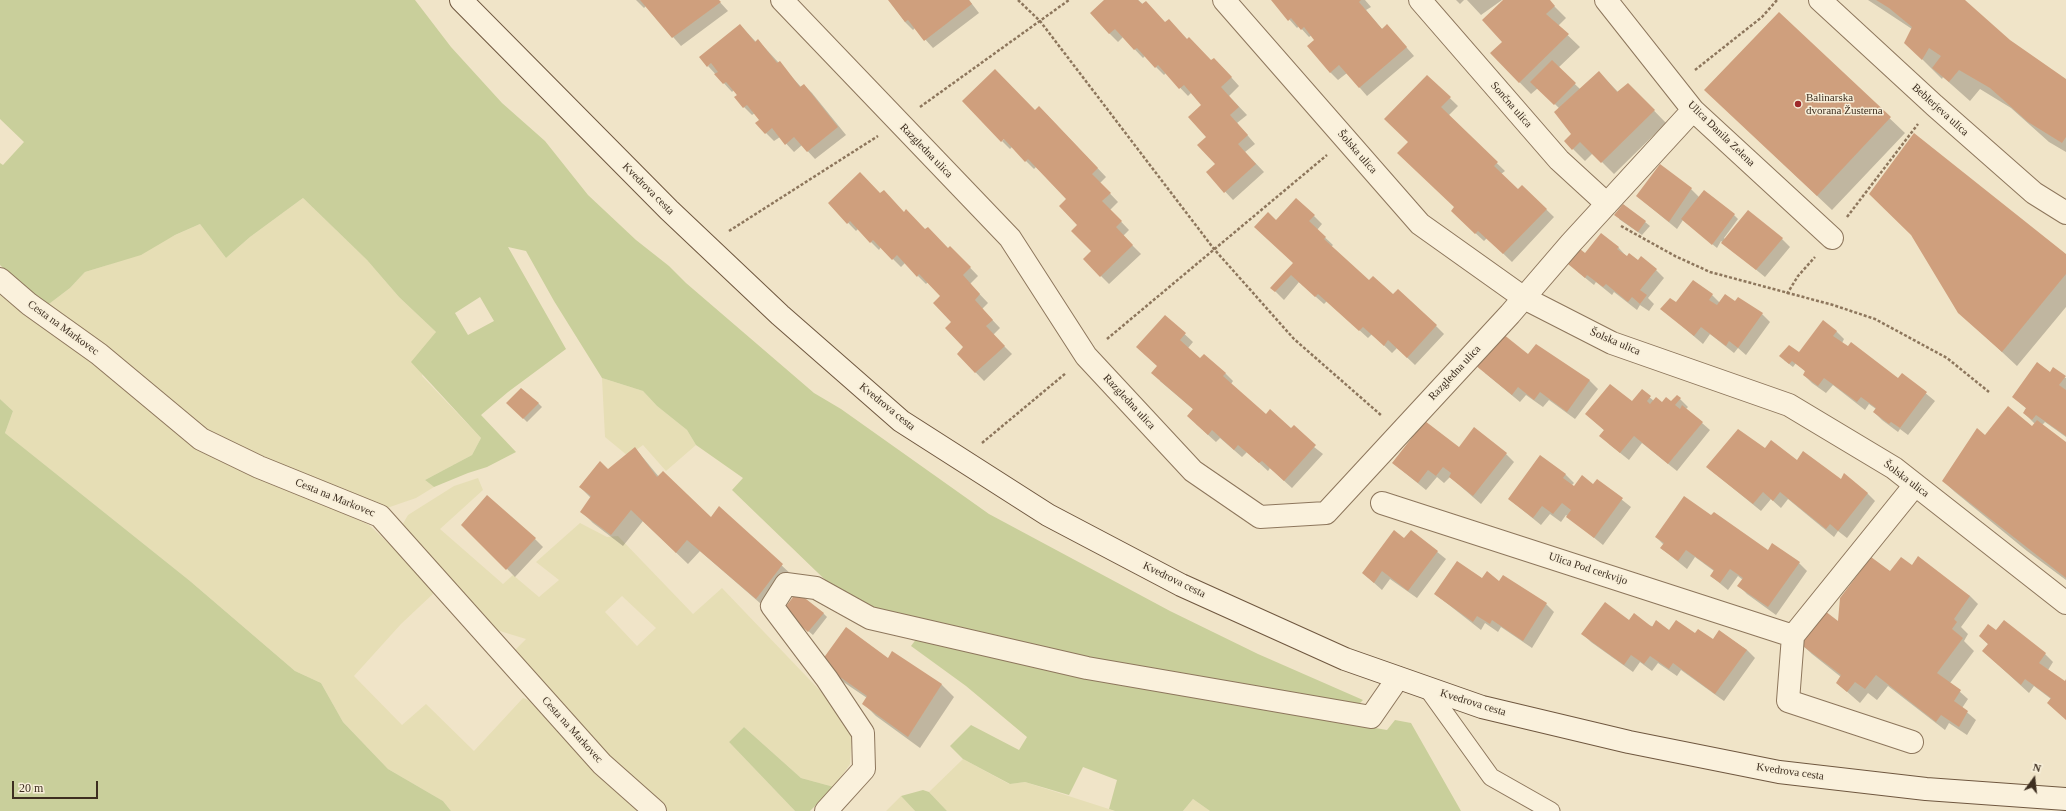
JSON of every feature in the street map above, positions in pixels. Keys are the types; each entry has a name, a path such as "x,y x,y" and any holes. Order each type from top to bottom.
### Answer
{"street":[{"name":"Kvedrova cesta","path":"461,0 669,210 780,315 901,420 1048,515 1174,581 1345,659 1493,710 1629,742 1779,772 1926,789 2066,799"},
{"name":"Razgledna ulica","path":"782,0 1010,238 1086,356 1192,471 1260,518 1326,512 1524,298 1571,243 1693,110"},
{"name":"Šolska ulica","path":"1224,0 1420,224 1524,298 1612,343 1789,405 1894,468 2066,603"},
{"name":"Sončna ulica","path":"1420,0 1559,160 1604,207"},
{"name":"Ulica Danila Zelena","path":"1606,0 1693,110 1832,238"},
{"name":"Beblerjeva ulica","path":"1820,0 1934,105 2034,193 2066,213"},
{"name":"Cesta na Markovec","path":"0,278 29,304 99,354 201,439 260,468 380,516 602,764 655,811"},
{"path":"1912,742 1788,702 1793,636 1915,486"},
{"name":"Ulica Pod cerkvijo","path":"1382,503 1793,636"},
{"path":"826,811 864,769 863,733 827,678 772,606 786,584 816,588 870,618 1087,668 1371,717 1398,678"}],"lane":[{"path":"1426,688 1491,777 1551,811"}],"path":[{"path":"1018,0 1040,21 1214,249 1294,339 1400,432"},
{"path":"1689,74 1762,17 1778,0"},
{"path":"1787,294 1798,276 1832,238 1934,105"},
{"path":"981,444 1346,140"},
{"path":"1604,207 1614,222 1636,235 1703,269 1787,294 1833,305 1875,319 1947,358 1989,392"}],"shaded area":[{"path":"303,198 367,260 399,297 436,332 422,376 481,438 472,455 425,480 434,487 416,498 384,509 202,432 45,307 70,288 85,272 108,265 200,224 226,258 250,237"},
{"path":"0,292 29,315 309,497 369,525 414,567 435,592 401,624 354,676 402,725 426,704 474,751 523,698 536,703 644,811 451,811 443,801 388,769 343,722 321,683 295,671 190,581 5,433 13,411 0,399"},
{"path":"602,378 643,391 657,406 687,430 696,445 666,471 643,445 628,456 605,437"},
{"path":"478,478 483,490 440,529 503,584 513,575 539,597 559,580 536,562 580,523 607,537 618,536 693,614 722,588 829,700 852,735 850,764 834,787 801,778 744,727 729,742 795,811 660,811 512,653 526,639 490,628 401,527 408,515 454,486","holes":["622,596 656,628 637,646 605,612"]},
{"path":"963,759 1009,784 1025,782 1115,811 947,811 929,792"},
{"path":"901,796 915,811 886,811"},
{"path":"1193,799 1210,811 1183,811"}],"green space":[{"path":"0,0 415,0 451,47 502,103 545,141 588,195 636,240 669,266 686,283 814,393 841,409 989,514 1170,611 1258,654 1363,700 1357,706 1186,679 915,621 845,599 732,490 743,478 696,445 687,430 657,406 643,391 602,378 554,301 526,251 508,247 566,349 508,392 481,415 516,452 487,467 434,487 425,480 472,455 481,438 411,362 436,332 399,297 367,260 303,198 250,237 226,258 200,224 175,235 141,255 85,272 70,288 45,307 31,296 0,265 0,163 3,165 24,142 0,119","holes":["480,297 494,321 468,335 455,313"]},
{"path":"0,399 13,411 5,433 190,581 295,671 321,683 343,722 388,769 443,801 451,811 0,811"},
{"path":"917,638 1221,702 1387,730 1395,720 1411,723 1461,811 1210,811 1193,799 1183,811 1115,811 1109,809 1117,780 1083,767 1069,795 1025,782 1010,784 963,759 950,746 971,725 1019,750 1027,737 966,686 911,646"},
{"path":"744,727 801,778 834,787 810,811 795,811 729,742"},
{"path":"923,790 929,792 947,811 915,811 901,796"}],"building":[{"path":"640,0 719,0 721,2 672,38"},
{"path":"888,0 969,0 972,4 924,41 908,20 905,22"},
{"path":"1104,0 1138,0 1142,4 1146,1 1165,22 1169,19 1187,39 1189,37 1211,60 1214,58 1232,77 1221,87 1239,107 1230,115 1248,135 1238,144 1256,164 1224,193 1206,172 1215,164 1197,145 1206,137 1188,117 1201,105 1184,85 1179,89 1158,65 1155,68 1137,48 1134,50 1115,29 1109,34 1090,13"},
{"path":"1271,0 1361,0 1359,2 1382,29 1387,24 1407,47 1359,88 1339,65 1330,73 1307,46 1314,40 1304,27 1301,30 1291,18 1288,21"},
{"path":"1503,0 1550,0 1555,6 1546,14 1569,34 1519,83 1490,53 1502,42 1482,20"},
{"path":"1876,0 1965,0 2010,40 2066,79 2066,137 2062,143 2028,122 1990,88 1959,70 1949,82 1932,68 1941,56 1929,48 1922,60 1904,43 1912,27 1889,8"},
{"name":"Balinarska dvorana Žusterna","path":"1779,12 1891,117 1817,196 1704,90"},
{"path":"740,24 755,42 758,39 777,63 780,61 800,87 804,84 838,127 807,152 794,137 785,145 772,128 765,134 755,123 759,120 747,105 743,108 734,97 737,95 726,82 723,84 714,74 718,72 711,63 707,67 699,57"},
{"path":"1552,60 1576,83 1554,105 1530,82"},
{"path":"995,69 1035,110 1039,106 1098,168 1092,174 1111,193 1102,201 1122,221 1116,227 1133,245 1100,277 1083,259 1091,251 1071,231 1077,225 1059,206 1066,199 1028,159 1025,162 1004,139 1001,142 962,101"},
{"path":"1599,71 1617,92 1628,83 1655,110 1601,163 1580,142 1572,150 1564,141 1571,134 1554,112"},
{"path":"1427,75 1451,97 1441,107 1498,162 1494,166 1518,189 1522,185 1547,209 1503,254 1478,231 1475,234 1451,211 1454,207 1397,153 1408,142 1384,119"},
{"path":"1914,133 2066,254 2066,274 2002,352 1958,313 1911,235 1869,194"},
{"path":"1660,164 1692,188 1669,222 1636,196"},
{"path":"860,172 880,193 884,190 904,212 906,209 925,229 928,227 948,248 950,246 971,267 963,275 980,294 975,300 993,320 986,326 1005,346 975,373 957,354 963,347 945,328 951,322 933,303 940,296 919,274 917,277 897,255 892,260 873,240 870,243 850,221 847,224 828,203"},
{"path":"1704,190 1735,214 1712,245 1681,219"},
{"path":"1296,198 1315,215 1309,221 1326,237 1324,239 1369,280 1373,276 1393,294 1398,289 1437,325 1407,358 1388,340 1384,346 1363,327 1359,331 1318,294 1315,297 1291,275 1275,292 1270,288 1293,263 1254,227 1268,212 1276,220"},
{"path":"1623,204 1646,221 1638,232 1614,215"},
{"path":"1748,210 1783,238 1756,270 1721,243"},
{"path":"1601,233 1619,247 1617,249 1627,256 1629,253 1638,260 1641,256 1657,269 1640,290 1647,295 1640,304 1632,297 1628,302 1606,284 1603,287 1587,275 1585,278 1568,264 1580,249 1585,253"},
{"path":"1693,280 1713,294 1709,300 1717,305 1725,294 1735,301 1738,297 1763,313 1738,348 1729,341 1726,346 1701,327 1694,336 1660,309 1670,298 1676,302"},
{"path":"1165,315 1186,333 1180,340 1200,358 1204,354 1226,373 1223,376 1266,414 1270,409 1291,428 1294,425 1316,445 1284,481 1262,461 1259,463 1238,445 1234,450 1212,430 1208,435 1187,416 1193,409 1151,373 1157,366 1136,347"},
{"path":"1823,320 1837,331 1833,336 1848,346 1851,342 1898,378 1902,373 1927,392 1900,428 1891,422 1889,424 1873,412 1876,408 1861,397 1857,402 1824,378 1818,386 1803,375 1805,371 1792,361 1789,364 1779,356 1789,345 1799,352"},
{"path":"1503,334 1528,354 1536,344 1590,380 1567,412 1540,392 1534,400 1518,387 1512,395 1475,365"},
{"path":"2037,362 2050,372 2053,367 2066,376 2059,385 2066,390 2066,436 2036,415 2032,420 2023,413 2026,408 2012,397"},
{"path":"1610,384 1632,401 1642,389 1651,396 1647,401 1650,404 1656,397 1662,402 1666,397 1671,401 1677,395 1681,398 1675,405 1680,409 1682,405 1703,422 1668,464 1634,436 1620,453 1599,436 1604,430 1585,414"},
{"path":"521,388 539,403 523,419 506,403"},
{"path":"2008,406 2032,426 2037,420 2066,442 2066,578 1942,481 1977,428 1985,435"},
{"path":"1425,421 1459,447 1474,427 1507,453 1473,496 1449,477 1451,473 1443,467 1436,476 1428,470 1418,483 1392,463"},
{"path":"1738,429 1765,448 1771,440 1797,460 1803,451 1841,479 1844,473 1868,493 1838,531 1830,524 1826,529 1780,492 1773,501 1763,492 1753,504 1706,467"},
{"path":"635,447 657,477 663,471 711,517 719,506 783,564 756,599 687,540 676,553 631,510 611,535 580,512 591,496 579,487 600,461 608,469"},
{"path":"1540,455 1566,474 1563,478 1574,486 1582,475 1593,484 1597,479 1623,498 1594,538 1566,517 1571,510 1562,503 1553,514 1542,506 1533,518 1508,499"},
{"path":"487,495 536,538 506,570 461,525"},
{"path":"1684,496 1711,515 1714,512 1768,550 1772,543 1800,562 1768,607 1737,586 1743,578 1730,569 1720,583 1710,576 1714,570 1686,550 1678,561 1660,548 1664,543 1655,537"},
{"path":"1394,530 1404,538 1411,530 1438,551 1408,591 1382,571 1374,583 1362,573"},
{"path":"1918,556 1970,596 1954,619 1957,622 1952,629 1963,638 1937,673 1961,690 1954,701 1968,711 1959,727 1941,715 1936,722 1876,675 1865,689 1855,682 1847,692 1836,683 1841,675 1799,643 1825,611 1838,621 1840,598 1871,557 1890,571 1901,557 1912,565"},
{"path":"1457,561 1482,578 1487,571 1499,581 1503,575 1547,603 1523,641 1492,620 1490,624 1477,616 1473,622 1434,594"},
{"path":"797,592 824,613 808,632 783,610"},
{"path":"1605,602 1629,620 1634,613 1652,627 1656,620 1669,630 1676,620 1695,633 1698,629 1713,639 1719,630 1747,650 1715,694 1673,663 1669,669 1650,656 1644,664 1631,655 1624,665 1581,634"},
{"path":"2004,620 2046,653 2039,663 2065,681 2066,679 2066,720 2047,703 2051,698 2025,679 2021,685 1982,651 1988,644 1979,636 1988,624 1996,630"},
{"path":"846,627 888,658 892,651 942,684 908,737 862,704 867,696 820,663"}],"place":[{"name":"Balinarska dvorana Žusterna","path":"1798,104"}]}
